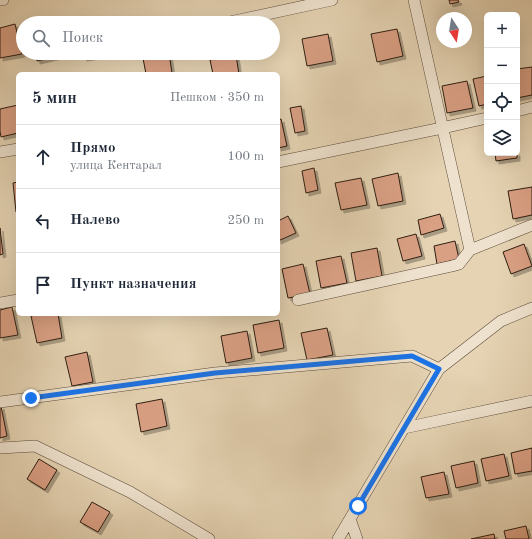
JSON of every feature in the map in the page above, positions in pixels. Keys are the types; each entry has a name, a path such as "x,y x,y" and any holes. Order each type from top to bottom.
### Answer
{"street":[{"path":"258,16 332,0"},
{"path":"414,0 470,250"},
{"path":"520,110 532,107"},
{"path":"280,162 484,119"},
{"path":"0,152 16,149"},
{"path":"298,300 459,264 470,250 532,225"},
{"path":"0,302 16,300"},
{"path":"338,539 439,369 501,321 532,308"},
{"path":"0,402 215,373 412,356 439,369"},
{"path":"404,428 532,401"},
{"path":"0,448 35,446 130,492 209,539"},
{"path":"350,518 357,539"}],"building":[{"path":"449,0 458,0 459,2 450,4"},
{"path":"15,24 16,55 0,58 0,28"},
{"path":"397,29 403,56 377,62 371,34"},
{"path":"328,34 333,61 307,66 302,39"},
{"path":"143,60 170,60 172,72 146,72"},
{"path":"210,60 237,60 239,72 213,72"},
{"path":"532,67 532,95 520,97 520,69"},
{"path":"484,77 484,105 479,106 473,79"},
{"path":"467,81 473,108 447,113 442,86"},
{"path":"16,105 16,133 1,137 0,109"},
{"path":"301,106 305,131 295,133 290,108"},
{"path":"280,119 287,146 280,148"},
{"path":"495,156 517,156 517,158 496,161"},
{"path":"314,168 318,190 306,193 302,171"},
{"path":"398,173 403,201 378,206 372,179"},
{"path":"361,178 367,205 341,210 335,183"},
{"path":"16,182 16,212 13,183"},
{"path":"532,187 532,215 513,219 508,191"},
{"path":"440,214 444,228 421,235 418,220"},
{"path":"288,216 296,233 280,240 280,220"},
{"path":"0,228 3,254 0,255"},
{"path":"416,234 422,256 403,261 397,239"},
{"path":"455,241 459,259 437,264 434,246"},
{"path":"524,244 532,266 511,274 503,252"},
{"path":"377,248 382,276 356,281 351,253"},
{"path":"341,256 347,283 321,288 316,261"},
{"path":"303,264 310,294 288,298 282,269"},
{"path":"12,307 18,335 0,338 0,310"},
{"path":"31,316 58,316 62,338 37,343"},
{"path":"279,320 284,348 258,353 253,325"},
{"path":"327,328 333,355 307,360 301,333"},
{"path":"247,331 252,358 226,363 221,336"},
{"path":"87,352 93,382 72,386 65,357"},
{"path":"162,399 167,426 141,432 136,404"},
{"path":"1,406 7,436 0,438 0,407"},
{"path":"532,448 532,471 515,474 511,453"},
{"path":"504,454 509,476 486,481 481,459"},
{"path":"39,459 57,470 45,490 27,479"},
{"path":"474,461 478,483 456,488 451,466"},
{"path":"444,472 449,494 426,498 421,477"},
{"path":"92,502 110,512 98,532 80,522"},
{"path":"526,526 529,539 506,539 504,531"},
{"path":"494,534 495,539 471,539"}],"route":[{"path":"31,398 215,373 412,356 439,369 358,506"}]}
